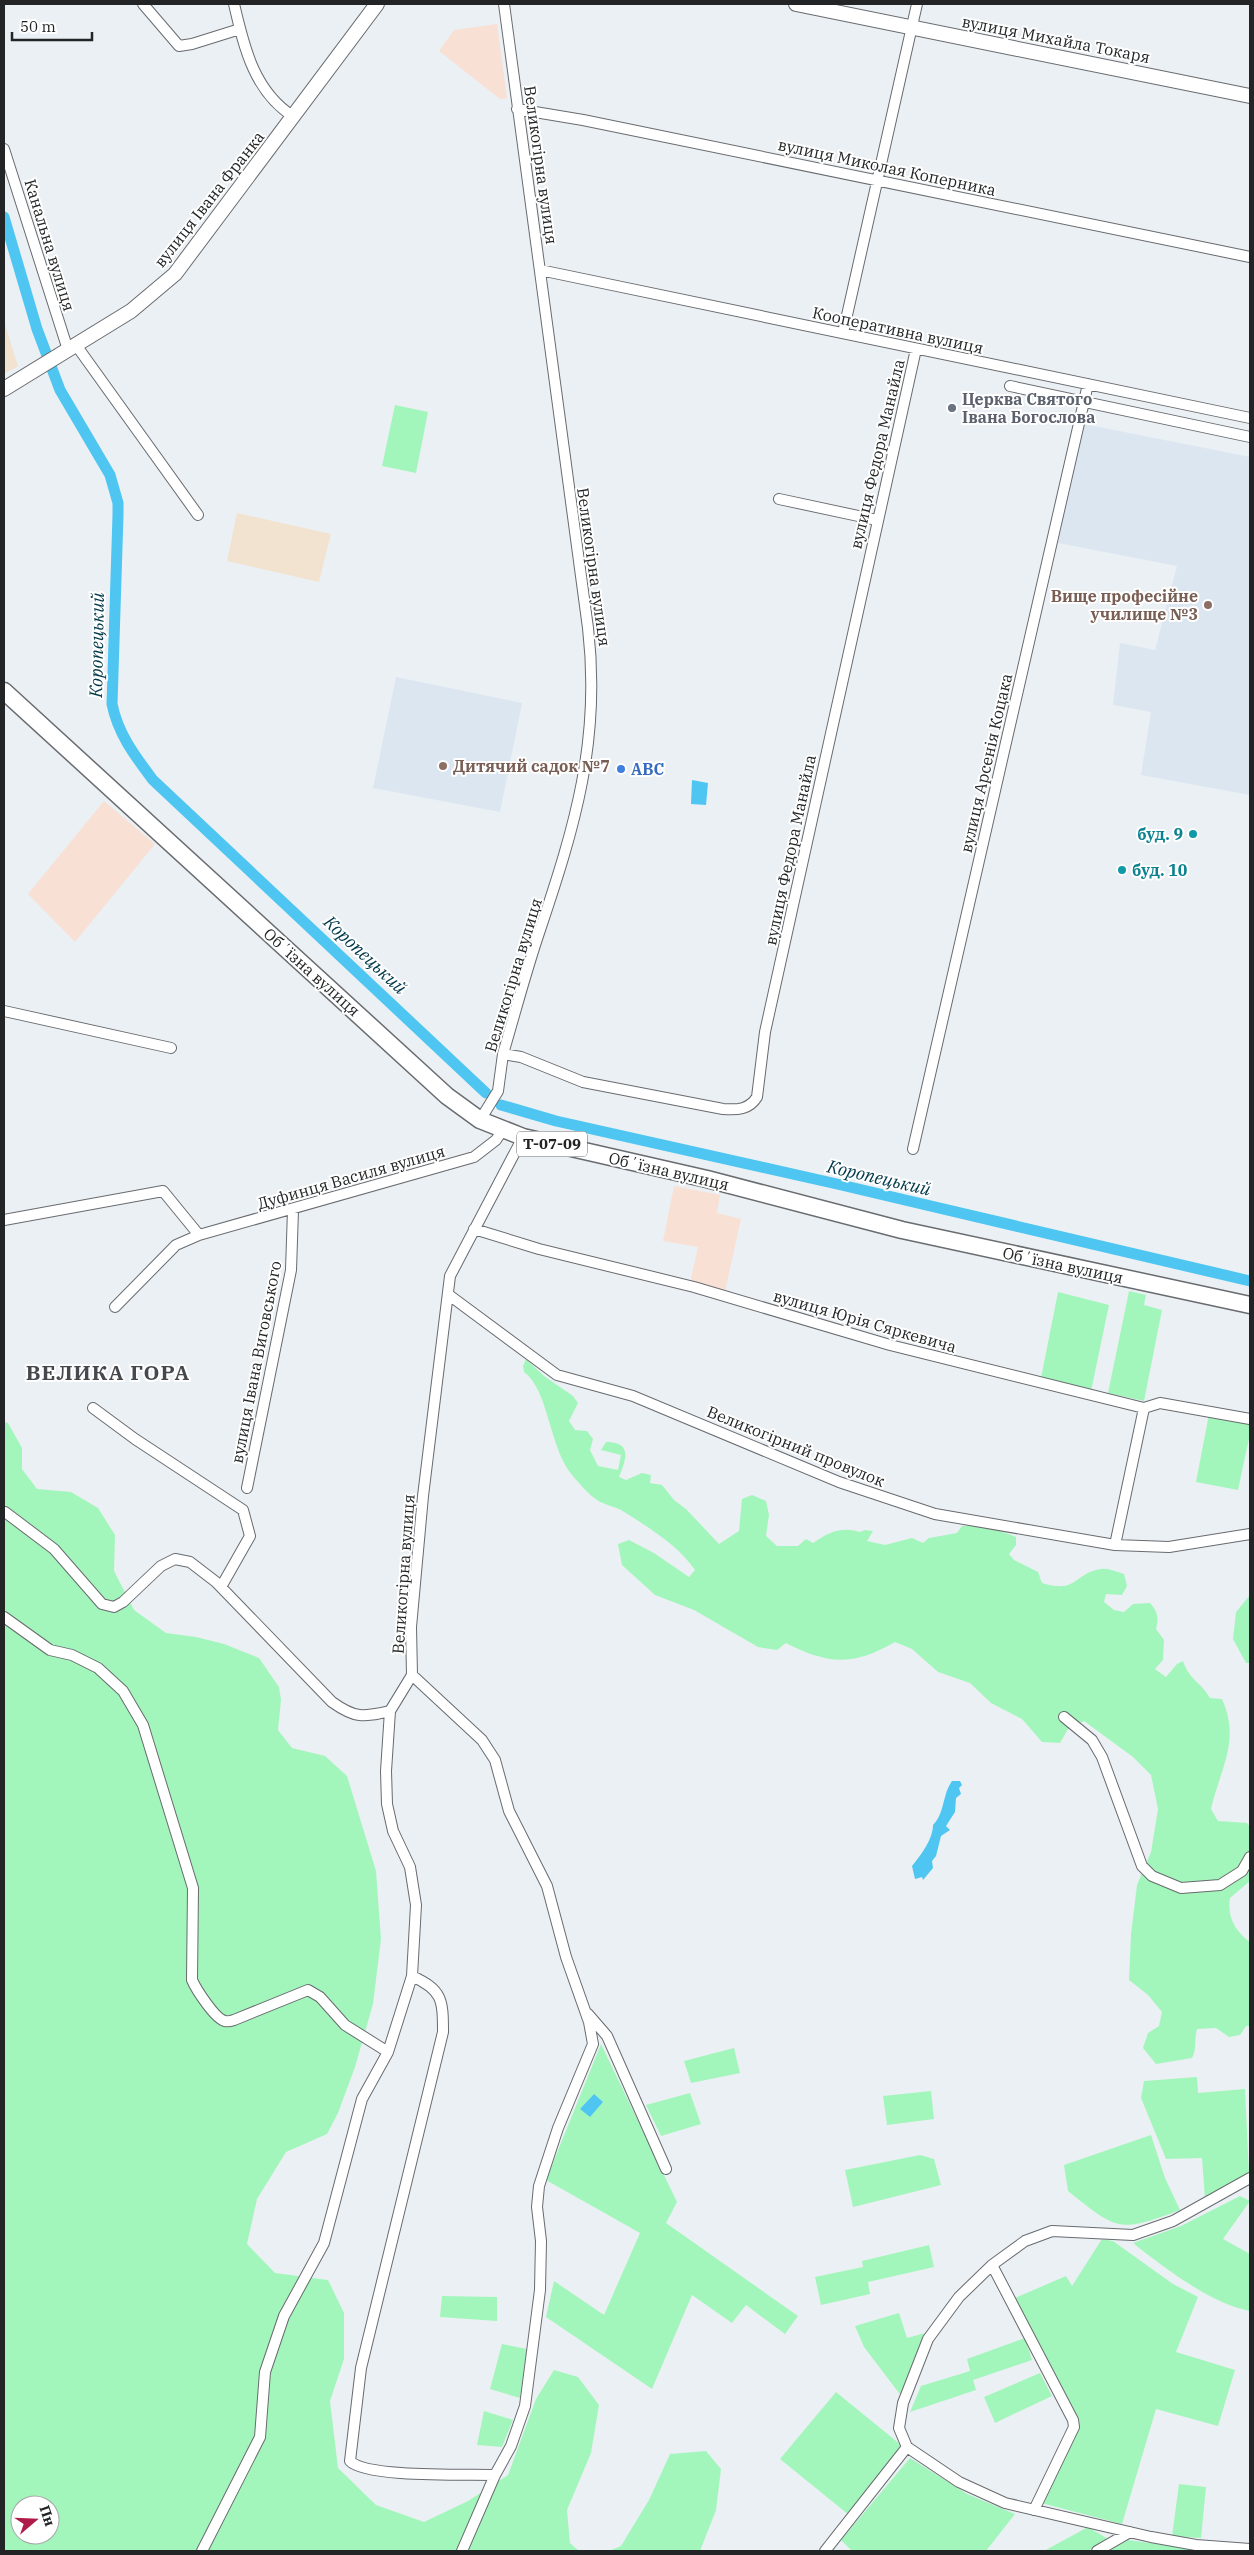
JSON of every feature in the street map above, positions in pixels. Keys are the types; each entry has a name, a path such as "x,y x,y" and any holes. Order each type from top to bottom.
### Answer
{"main road":[{"name":"вулиця Івана Франка","path":"4,389 144,302 175,274 377,4"},
{"name":"вулиця Михайла Токаря","path":"796,4 1250,96"},
{"name":"Обʼїзна вулиця","path":"4,691 447,1096 480,1120 502,1131 707,1179 902,1230 1250,1306"}],"street":[{"path":"143,4 179,46 192,44 240,29"},
{"path":"234,4 240,29 256,76 269,97 294,117"},
{"name":"Великогірна вулиця","path":"480,1120 498,1091 503,1054 571,837 587,757 592,682 588,628 504,4"},
{"path":"843,333 917,4"},
{"name":"вулиця Миколая Коперника","path":"517,108 1250,257"},
{"name":"Канальна вулиця","path":"4,149 68,350 198,515"},
{"name":"Кооперативна вулиця","path":"540,270 1250,418"},
{"name":"вулиця Федора Манайла","path":"503,1054 521,1056 583,1082 723,1109 735,1110 752,1105 757,1097 765,1032 916,349"},
{"name":"вулиця Арсенія Коцака","path":"913,1149 1088,384"},
{"path":"1010,386 1250,437"},
{"path":"779,498 878,520"},
{"path":"4,1011 171,1048"},
{"name":"Дуфинця Василя вулиця","path":"115,1307 176,1245 199,1236 474,1157 496,1140 502,1131"},
{"name":"Великогірна вулиця","path":"462,2551 495,2475 511,2446 524,2406 540,2290 541,2241 536,2207 539,2186 558,2128 593,2044 585,2011 566,1957 547,1886 509,1811 495,1760 482,1740 412,1675 411,1627 423,1496 450,1276 523,1137"},
{"path":"4,1220 163,1191 199,1236"},
{"name":"вулиця Івана Виговського","path":"246,1488 291,1270 293,1210"},
{"name":"вулиця Юрія Сяркевича","path":"474,1229 539,1249 694,1288 890,1345 1144,1408 1160,1403 1250,1420"},
{"name":"Великогірний провулок","path":"449,1295 557,1375 634,1396 839,1482 934,1514 1115,1545 1169,1547 1250,1534"},
{"path":"94,1408 135,1439 243,1510 250,1536 221,1587"},
{"path":"1115,1545 1144,1408"},
{"path":"5,1512 54,1549 102,1604 114,1607 123,1602 161,1566 175,1559 190,1562 221,1587 332,1702 348,1713 362,1717 390,1712"},
{"path":"4,1618 50,1650 72,1655 98,1668 123,1691 143,1725 193,1888 190,1968 192,1980 196,1990 219,2018 225,2021 234,2020 308,1990 320,1997 345,2025 388,2052"},
{"path":"202,2551 260,2437 265,2372 284,2316 324,2243 362,2099 388,2052 412,1976 416,1905 410,1867 393,1832 387,1804 386,1771 390,1712 412,1675"},
{"path":"1064,1717 1092,1740 1102,1757 1142,1866 1152,1876 1181,1888 1220,1885 1242,1870 1250,1857"},
{"path":"412,1976 432,1985 443,2005 443,2032 361,2368 349,2454 350,2462 355,2466 375,2472 495,2475"},
{"path":"585,2011 607,2036 666,2169"},
{"path":"1250,2178 1173,2221 1133,2234 1052,2231 1025,2241 992,2265 959,2297 928,2339 903,2403 899,2428 907,2447 959,2482 1005,2503 1196,2545 1250,2549"},
{"path":"992,2265 1073,2420 1074,2426 1034,2510"},
{"path":"825,2551 907,2447"},
{"path":"1097,2551 1130,2532"}],"shaded area":[{"path":"497,24 507,98 500,99 439,51 454,30"},
{"path":"4,321 18,366 4,374"},
{"name":"Вище професійне училище №3","path":"1084,424 1250,457 1250,795 1141,775 1151,712 1113,705 1120,643 1155,650 1177,566 1058,543"},
{"path":"237,513 331,534 319,582 227,561"},
{"name":"Дитячий садок №7","path":"396,677 522,703 500,812 373,788"},
{"path":"104,801 155,844 75,942 28,894"},
{"path":"674,1186 720,1195 717,1213 741,1219 725,1291 690,1283 698,1247 663,1241"}],"green space":[{"path":"395,405 428,412 416,473 382,466"},
{"path":"1129,1291 1146,1295 1144,1305 1162,1310 1144,1401 1108,1393"},
{"path":"1058,1292 1109,1305 1091,1391 1041,1378"},
{"path":"526,1359 544,1376 573,1396 578,1403 569,1421 575,1430 587,1431 593,1439 590,1450 598,1466 618,1470 621,1455 601,1450 606,1442 620,1445 624,1449 625,1458 619,1477 626,1480 642,1473 651,1475 650,1483 662,1485 674,1500 686,1509 719,1544 739,1531 742,1499 752,1495 766,1501 769,1515 766,1536 777,1546 798,1546 806,1539 813,1543 830,1533 841,1530 873,1531 867,1541 885,1545 912,1538 923,1543 929,1538 957,1533 962,1526 976,1526 1016,1537 1016,1545 1009,1554 1014,1560 1038,1572 1042,1583 1054,1586 1069,1585 1092,1571 1101,1569 1124,1574 1127,1586 1122,1595 1106,1594 1104,1602 1114,1610 1124,1612 1133,1604 1150,1603 1157,1615 1156,1629 1164,1640 1163,1660 1155,1669 1166,1677 1177,1664 1183,1661 1189,1673 1210,1698 1222,1699 1227,1714 1230,1728 1227,1755 1211,1809 1218,1821 1247,1823 1250,1827 1250,1881 1230,1898 1229,1905 1233,1923 1250,1942 1250,2026 1246,2026 1240,2035 1229,2037 1216,2028 1197,2029 1192,2058 1156,2064 1143,2048 1148,2033 1159,2026 1162,2012 1148,1995 1129,1980 1131,1934 1137,1885 1151,1852 1158,1809 1151,1775 1133,1757 1084,1721 1068,1729 1060,1743 1042,1742 1022,1719 991,1703 970,1683 938,1672 912,1649 895,1642 866,1655 841,1660 815,1656 786,1643 777,1650 758,1647 694,1610 655,1595 622,1565 618,1544 629,1540 654,1553 689,1577 695,1570 680,1552 662,1537 621,1510 597,1500 572,1475 564,1464 558,1450 539,1392 532,1380 524,1372 523,1366"},
{"path":"1209,1414 1250,1423 1250,1434 1238,1490 1196,1482"},
{"path":"4,1422 8,1423 22,1448 22,1469 37,1489 71,1492 98,1508 115,1535 114,1571 134,1610 166,1633 196,1637 224,1644 259,1658 279,1687 281,1700 278,1730 292,1748 325,1756 347,1776 376,1871 381,1939 373,2004 355,2067 338,2113 327,2134 286,2152 257,2199 247,2244 275,2273 328,2280 344,2313 344,2359 330,2401 338,2468 376,2505 424,2522 468,2501 508,2475 536,2399 554,2370 578,2377 599,2405 591,2453 567,2510 570,2543 579,2551 4,2551"},
{"path":"1250,1595 1250,1663 1246,1663 1233,1639 1236,1612"},
{"path":"601,2044 677,2202 666,2223 798,2316 785,2334 746,2305 732,2323 692,2295 652,2389 546,2317 554,2281 604,2315 640,2233 546,2180"},
{"path":"734,2048 740,2073 691,2083 684,2061"},
{"path":"1197,2077 1198,2093 1245,2089 1249,2175 1205,2199 1202,2158 1166,2159 1141,2098 1144,2081"},
{"path":"931,2091 934,2119 887,2125 883,2096"},
{"path":"690,2093 701,2124 661,2136 646,2105"},
{"path":"1151,2135 1165,2178 1180,2210 1144,2222 1131,2225 1120,2224 1109,2221 1068,2191 1064,2165"},
{"path":"920,2155 934,2159 941,2185 853,2207 845,2170"},
{"path":"1240,2196 1250,2201 1223,2239 1250,2254 1250,2311 1220,2301 1189,2284 1133,2243 1181,2226"},
{"path":"1102,2239 1113,2241 1173,2284 1198,2297 1176,2352 1235,2370 1218,2426 1156,2409 1122,2524 1041,2503 1078,2426 1015,2298 1066,2276 1072,2286"},
{"path":"929,2245 934,2267 868,2282 870,2294 821,2305 815,2277 863,2267 862,2261"},
{"path":"442,2296 497,2297 497,2321 440,2317"},
{"path":"899,2313 907,2338 925,2333 902,2397 864,2347 855,2326"},
{"path":"1025,2338 1032,2360 973,2380 976,2390 910,2412 921,2386 970,2371 967,2359"},
{"path":"502,2344 527,2349 520,2398 490,2389"},
{"path":"1040,2373 1052,2396 995,2423 984,2397"},
{"path":"836,2392 901,2445 849,2515 780,2459"},
{"path":"484,2411 513,2420 502,2447 477,2445"},
{"path":"706,2451 721,2469 716,2510 700,2551 609,2551 621,2546 649,2500 670,2454"},
{"path":"910,2458 967,2494 1015,2514 986,2551 852,2551 841,2540"},
{"path":"1179,2484 1206,2487 1201,2538 1172,2536"},
{"path":"1088,2527 1108,2539 1088,2551 1044,2551"},
{"path":"1128,2540 1207,2551 1108,2551"}],"water":[{"path":"692,780 708,783 706,805 691,804"},
{"path":"952,1781 960,1781 962,1785 959,1788 961,1794 956,1798 955,1812 946,1826 950,1830 941,1836 936,1856 932,1861 933,1868 923,1880 922,1877 915,1879 912,1866 929,1841 933,1825 940,1815 946,1792"},
{"path":"594,2094 603,2102 590,2117 580,2109"}],"waterway":[{"name":"Коропецький","path":"4,217 37,329 60,390 110,475 118,503 112,704 123,735 153,780 486,1093"},
{"name":"Коропецький","path":"501,1105 556,1121 837,1184 1250,1281"}],"place":[{"name":"Церква Святого Івана Богослова","path":"952,408"},
{"name":"Вище професійне училище №3","path":"1208,605"},
{"name":"Дитячий садок №7","path":"443,766"},
{"name":"АВС","path":"621,769"},
{"name":"буд. 9","path":"1193,834"},
{"name":"буд. 10","path":"1122,870"}],"district":[{"name":"ВЕЛИКА ГОРА","path":"108,1373"}]}
